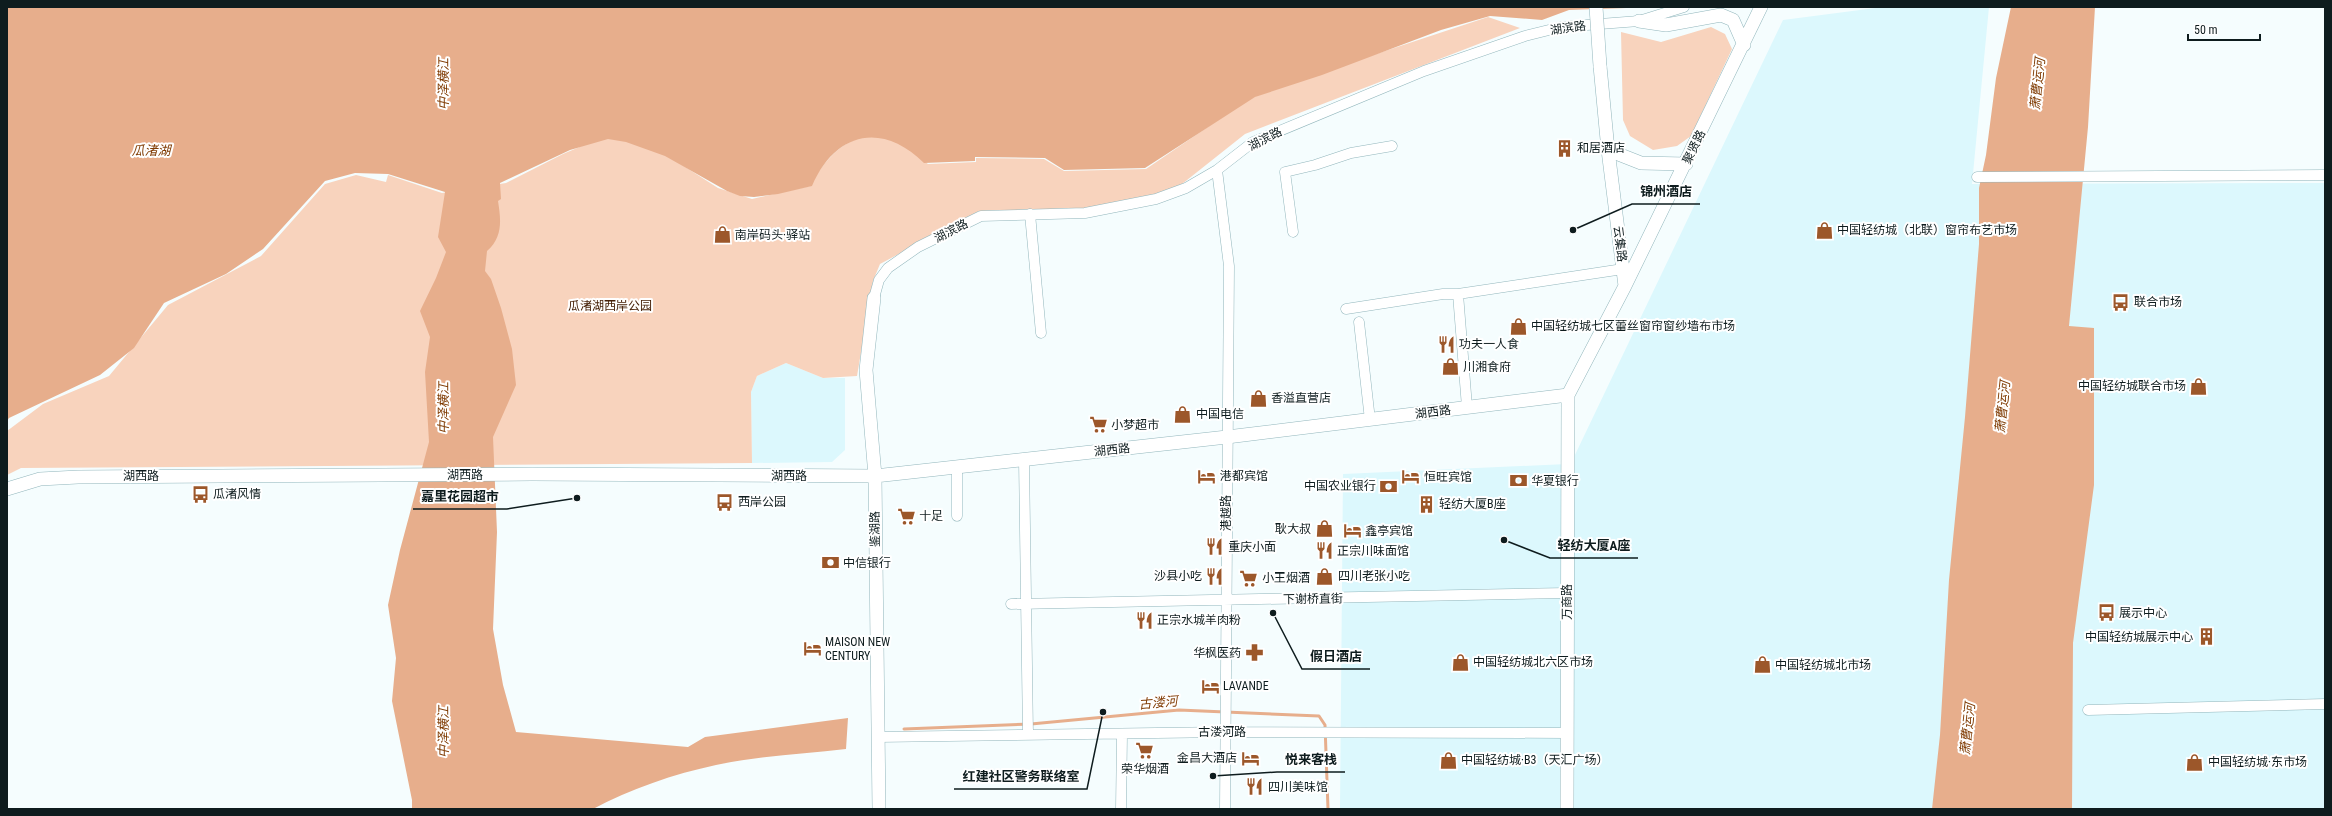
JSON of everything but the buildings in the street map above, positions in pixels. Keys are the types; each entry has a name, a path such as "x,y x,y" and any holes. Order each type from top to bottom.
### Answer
{"street":[{"name":"云集路","path":"1596,7 1608,150 1625,286"},
{"name":"湖滨路","path":"874,298 878,280 888,268 918,247 981,216 1085,213 1156,199 1186,188 1217,170 1253,142 1424,71 1525,36 1561,27 1639,21 1684,7"},
{"name":"聚贤路","path":"1625,286 1686,164 1761,7"},
{"path":"1639,21 1666,25 1720,15 1733,20 1744,45"},
{"path":"1293,232 1285,172 1315,165 1351,153 1392,146"},
{"path":"1608,150 1641,163 1686,164"},
{"name":"港越路","path":"1217,170 1229,266 1226,809"},
{"path":"1977,177 2325,175"},
{"path":"1030,214 1041,333"},
{"path":"1346,309 1623,269"},
{"path":"1568,395 1625,286"},
{"path":"1458,294 1468,407"},
{"name":"鉴湖路","path":"874,298 866,370 874,476 879,809"},
{"path":"1359,322 1370,420"},
{"name":"湖西路","path":"7,489 40,478 78,477 532,474 874,476 1227,437 1568,395"},
{"name":"万商路","path":"1567,809 1568,395"},
{"path":"1024,460 1028,728"},
{"path":"957,467 957,516"},
{"name":"下谢桥直街","path":"1011,604 1226,601 1567,593"},
{"path":"2088,710 2325,704"},
{"name":"古溇河路","path":"878,737 1028,728 1122,734 1226,732 1567,733"},
{"path":"1121,809 1122,734"}],"shaded area":[{"path":"1883,7 1989,7 1972,184 2325,183 2325,809 1340,809 1343,474 1567,464 1573,459 1783,20"},
{"path":"786,363 823,378 845,378 845,450 832,462 752,463 751,392 757,376"}],"green space":[{"name":"瓜渚湖西岸公园","path":"1488,17 1520,28 1245,134 1182,184 1142,199 1085,208 979,211 880,264 873,281 857,376 823,378 786,363 757,376 751,392 752,463 21,468 7,475 7,431 43,404 109,376 168,305 261,256 325,184 356,175 386,182 388,175 442,193 506,183 563,154 610,134 665,154 718,188 752,199 810,186 818,173 836,151 847,143 859,138 872,136 886,137 902,142 909,146 928,164 976,162 976,158 1044,159 1064,171 1146,169 1246,101 1270,89"},
{"path":"1711,27 1725,34 1732,49 1691,136 1677,146 1653,150 1630,136 1623,120 1621,32 1661,42"}],"water":[{"name":"瓜渚湖","path":"7,7 1655,7 1569,10 1542,20 1490,16 1441,30 1322,75 1255,97 1145,168 1064,170 1045,158 975,157 975,161 924,163 908,150 892,141 876,138 861,138 846,144 833,154 822,168 812,186 778,194 754,197 740,196 727,191 665,156 626,142 608,139 570,150 500,183 501,199 498,201 500,228 496,240 487,251 485,271 491,279 501,308 512,349 516,385 493,437 497,532 493,629 503,685 516,732 688,747 705,737 848,718 846,749 748,759 700,769 637,789 593,809 412,809 412,800 392,701 396,658 388,605 400,550 429,442 425,372 430,337 420,311 436,278 446,252 438,237 445,192 388,174 355,173 325,181 263,249 226,274 164,303 134,348 100,375 9,418 7,421"},
{"name":"萧曹运河","path":"2011,7 2095,7 2088,127 2069,326 2094,328 2094,485 2073,643 2072,809 1932,809 1940,735 1949,580 1965,417 1979,244 1979,188 1986,155 1996,78"}],"waterway":[{"name":"古溇河","path":"904,729 1031,724 1179,710 1319,716 1325,725 1328,809"}],"place":[{"name":"和居酒店","path":"1564,148"},
{"name":"锦州酒店","path":"1573,230"},
{"name":"中国轻纺城（北联）窗帘布艺市场","path":"1824,230"},
{"name":"南岸码头·驿站","path":"722,235"},
{"name":"联合市场","path":"2121,302"},
{"name":"中国轻纺城七区蕾丝窗帘窗纱墙布市场","path":"1518,326"},
{"name":"功夫一人食","path":"1446,344"},
{"name":"川湘食府","path":"1450,367"},
{"name":"中国轻纺城联合市场","path":"2199,386"},
{"name":"香溢直营店","path":"1258,398"},
{"name":"中国电信","path":"1183,414"},
{"name":"小梦超市","path":"1098,425"},
{"name":"港都宾馆","path":"1207,476"},
{"name":"恒旺宾馆","path":"1411,477"},
{"name":"华夏银行","path":"1518,481"},
{"name":"中国农业银行","path":"1389,486"},
{"name":"瓜渚风情","path":"200,494"},
{"name":"嘉里花园超市","path":"577,498"},
{"name":"西岸公园","path":"725,502"},
{"name":"轻纺大厦B座","path":"1426,504"},
{"name":"十足","path":"906,516"},
{"name":"耿大叔","path":"1324,529"},
{"name":"鑫亭宾馆","path":"1352,531"},
{"name":"轻纺大厦A座","path":"1504,540"},
{"name":"重庆小面","path":"1215,547"},
{"name":"正宗川味面馆","path":"1324,551"},
{"name":"中信银行","path":"830,563"},
{"name":"沙县小吃","path":"1215,576"},
{"name":"四川老张小吃","path":"1325,576"},
{"name":"小王烟酒","path":"1249,578"},
{"name":"假日酒店","path":"1273,613"},
{"name":"展示中心","path":"2106,613"},
{"name":"正宗水城羊肉粉","path":"1144,620"},
{"name":"中国轻纺城展示中心","path":"2206,637"},
{"name":"MAISON NEW CENTURY","path":"812,649"},
{"name":"华枫医药","path":"1254,653"},
{"name":"中国轻纺城北六区市场","path":"1460,662"},
{"name":"中国轻纺城北市场","path":"1762,665"},
{"name":"LAVANDE","path":"1210,686"},
{"name":"红建社区警务联络室","path":"1103,712"},
{"name":"荣华烟酒","path":"1145,750"},
{"name":"金昌大酒店","path":"1250,758"},
{"name":"中国轻纺城·B3（天汇广场）","path":"1448,760"},
{"name":"中国轻纺城·东市场","path":"2195,762"},
{"name":"悦来客栈","path":"1213,776"},
{"name":"四川美味馆","path":"1255,787"}],"water label":[{"name":"中泽横江","path":"443,84"},
{"name":"中泽横江","path":"443,408"},
{"name":"中泽横江","path":"443,732"}]}
